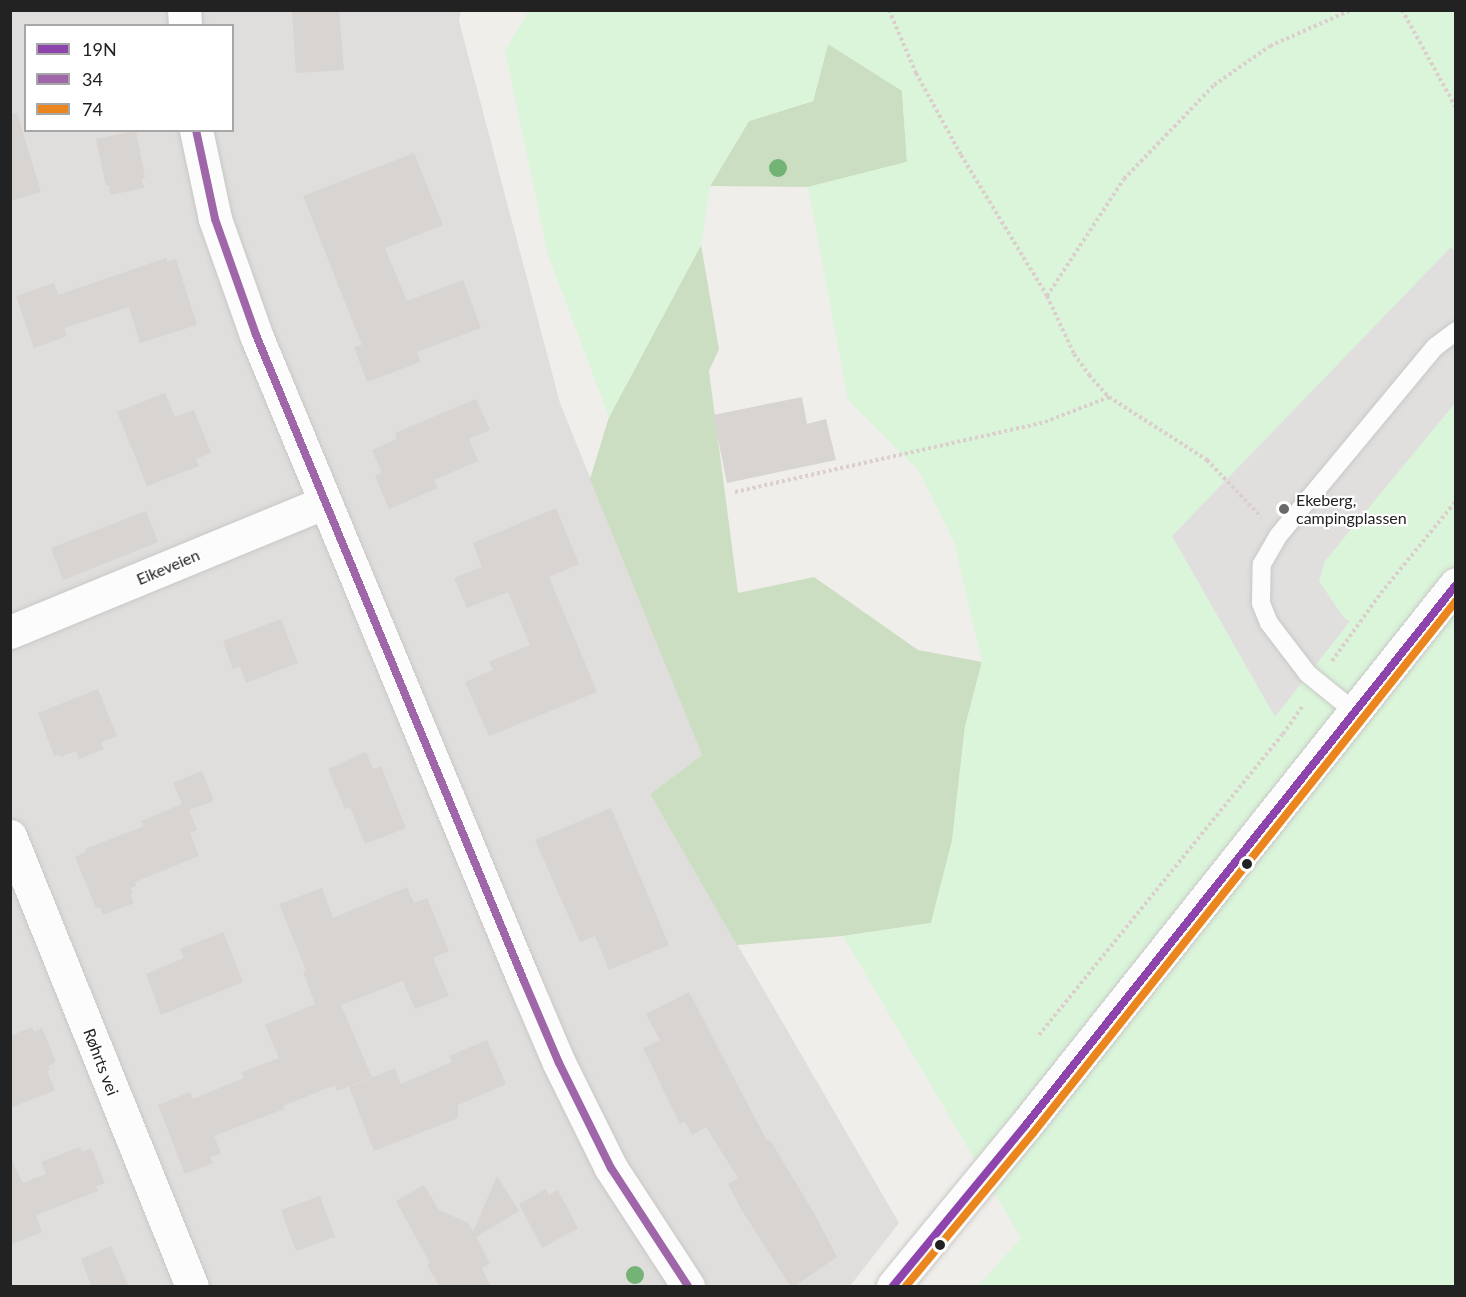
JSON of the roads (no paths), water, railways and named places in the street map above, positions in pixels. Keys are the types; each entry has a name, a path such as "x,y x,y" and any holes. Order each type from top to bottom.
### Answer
{"street":[{"path":"196,132 215,219 227,258 325,502 559,1063 611,1168 688,1287"},
{"name":"Eikeveien","path":"10,632 325,502"},
{"path":"893,1287 1025,1126 1455,584"},
{"name":"Røhrts vei","path":"10,837 192,1287"}],"lane":[{"path":"1355,712 1308,674 1269,623 1261,603 1262,564 1278,536 1435,347 1455,331"}],"place":[{"name":"Ekeberg, campingplassen","path":"1284,509"}]}
